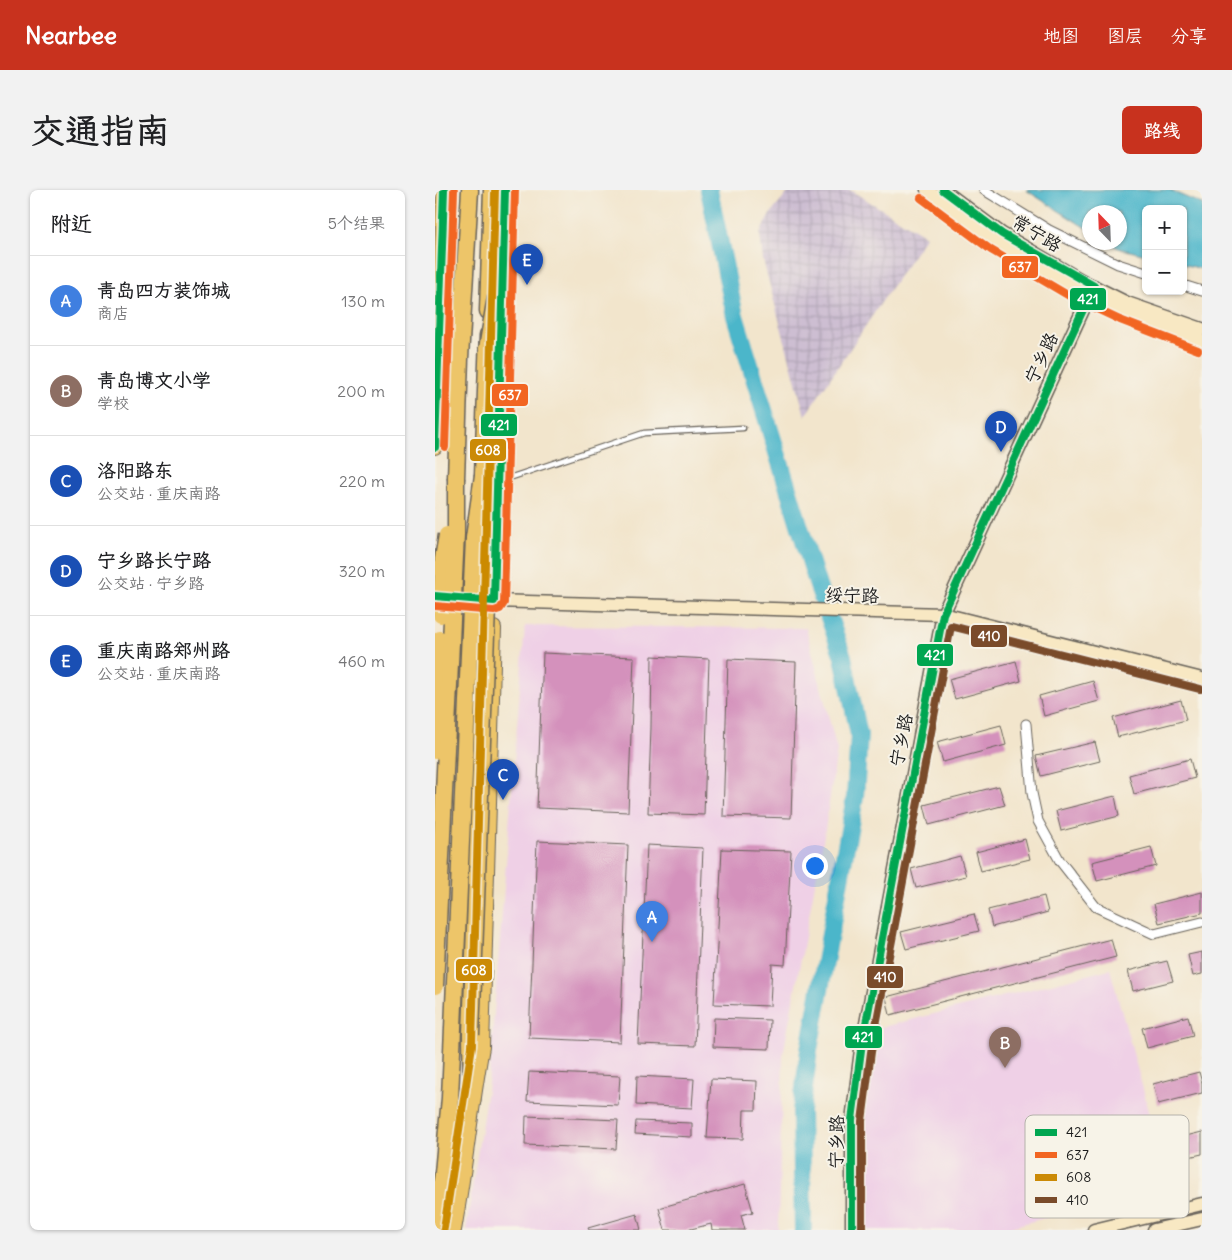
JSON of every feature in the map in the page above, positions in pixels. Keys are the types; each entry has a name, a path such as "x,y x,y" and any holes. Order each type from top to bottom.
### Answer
{"highway":[{"path":"464,190 467,230"},
{"path":"435,986 456,534 460,358 470,190"},
{"path":"473,1100 471,1035 491,478 487,348 492,190"},
{"path":"487,348 506,239 507,190"},
{"path":"435,751 443,559 456,478"},
{"path":"435,1230 443,1173 450,1098 474,538 491,478"}],"main road":[{"path":"435,447 444,190"},
{"path":"454,1230 482,1047 484,1008 494,601 491,478 507,190"}],"street":[{"name":"常宁路","path":"927,190 996,242 1092,290 1202,329"},
{"name":"常宁路","path":"943,190 1002,234 1124,311 1202,341"},
{"path":"985,190 1049,230 1118,264 1142,272"},
{"path":"1187,286 1202,291"},
{"name":"宁乡路","path":"852,1230 852,1120 861,1050 943,614 1092,290"},
{"name":"绥宁路","path":"435,596 494,601 943,614 1202,679"},
{"path":"1025,724 1032,792 1038,821 1060,861 1096,907 1153,934 1202,922"},
{"path":"1189,1207 1202,1204"},
{"path":"1094,1230 1144,1218"},
{"path":"1157,1230 1202,1219"}],"lane":[{"path":"491,478 644,433 743,428"}],"shaded area":[{"path":"790,190 850,190 926,236 805,416 763,260 760,234 768,217"},
{"path":"525,626 806,628 837,750 825,830 783,1055 778,1230 466,1230 489,1076"},
{"path":"1110,969 1150,1115 1025,1115 1025,1218 1044,1218 1000,1230 866,1230 864,1108 879,1028"}],"water":[{"path":"1026,190 1169,190 1202,204 1202,269 1187,265 1187,205 1142,205 1142,254 1126,250 1127,205 1082,205 1082,226"}],"building":[{"path":"543,653 634,657 628,812 537,808"},
{"path":"652,656 709,659 704,815 648,813"},
{"path":"728,659 796,662 791,818 723,816"},
{"path":"1016,661 1021,681 955,699 949,679"},
{"path":"1093,681 1099,701 1044,716 1039,696"},
{"path":"1181,700 1186,720 1118,737 1113,718"},
{"path":"1001,725 1006,745 943,762 937,742"},
{"path":"1095,742 1100,761 1041,776 1036,756"},
{"path":"1190,759 1195,778 1134,794 1129,775"},
{"path":"999,786 1005,805 929,825 924,805"},
{"path":"1115,796 1119,816 1061,831 1056,811"},
{"path":"1025,839 1030,859 981,871 976,852"},
{"path":"537,841 628,845 620,1042 529,1038"},
{"path":"647,845 703,848 695,1046 638,1044"},
{"path":"1151,847 1156,866 1097,881 1092,862"},
{"path":"722,849 791,851 785,965 772,964 770,1006 714,1004"},
{"path":"960,856 966,876 916,888 911,869"},
{"path":"1202,892 1202,913 1159,923 1154,904"},
{"path":"1044,896 1048,912 992,927 988,910"},
{"path":"974,914 979,931 906,949 901,932"},
{"path":"1111,939 1116,957 890,1015 886,997"},
{"path":"1202,952 1202,974 1193,976 1188,955"},
{"path":"1167,961 1173,981 1133,991 1128,971"},
{"path":"1188,1016 1193,1036 1147,1048 1142,1028"},
{"path":"714,1018 770,1020 769,1049 713,1047"},
{"path":"529,1072 620,1076 618,1105 527,1101"},
{"path":"1199,1072 1202,1093 1158,1104 1153,1084"},
{"path":"637,1076 694,1079 692,1108 636,1105"},
{"path":"711,1079 757,1081 756,1110 744,1110 743,1139 707,1138"},
{"path":"526,1116 618,1120 616,1149 525,1145"},
{"path":"636,1121 692,1123 692,1137 635,1134"},
{"path":"1202,1132 1202,1154 1189,1157 1189,1135"},
{"path":"745,1184 753,1212 741,1215 745,1230 712,1230 711,1224 687,1230 665,1230 659,1208"},
{"path":"637,1214 641,1230 589,1230 588,1228"}],"waterway":[{"path":"709,190 735,316 818,586 843,657 859,735 855,797 809,1050 801,1111 803,1230"}],"transit line":[{"name":"421","path":"435,447 444,190"},
{"name":"637","path":"445,447 454,190"},
{"name":"608","path":"444,1228 472,1046 495,190"},
{"name":"421","path":"435,596 494,601 505,190"},
{"name":"637","path":"435,606 494,611 500,609 504,603 515,190"},
{"name":"421","path":"852,1230 852,1120 861,1050 943,614 1094,286 1002,234 943,190"},
{"name":"637","path":"921,198 991,250 1071,297 1120,320 1198,350"},
{"name":"410","path":"862,1230 862,1121 871,1052 951,626 1200,689"}],"place":[{"name":"重庆南路郑州路","path":"527,285"},
{"name":"宁乡路长宁路","path":"1001,452"},
{"name":"洛阳路东","path":"503,800"},
{"name":"青岛四方装饰城","path":"652,942"},
{"name":"青岛博文小学","path":"1005,1068"}]}
